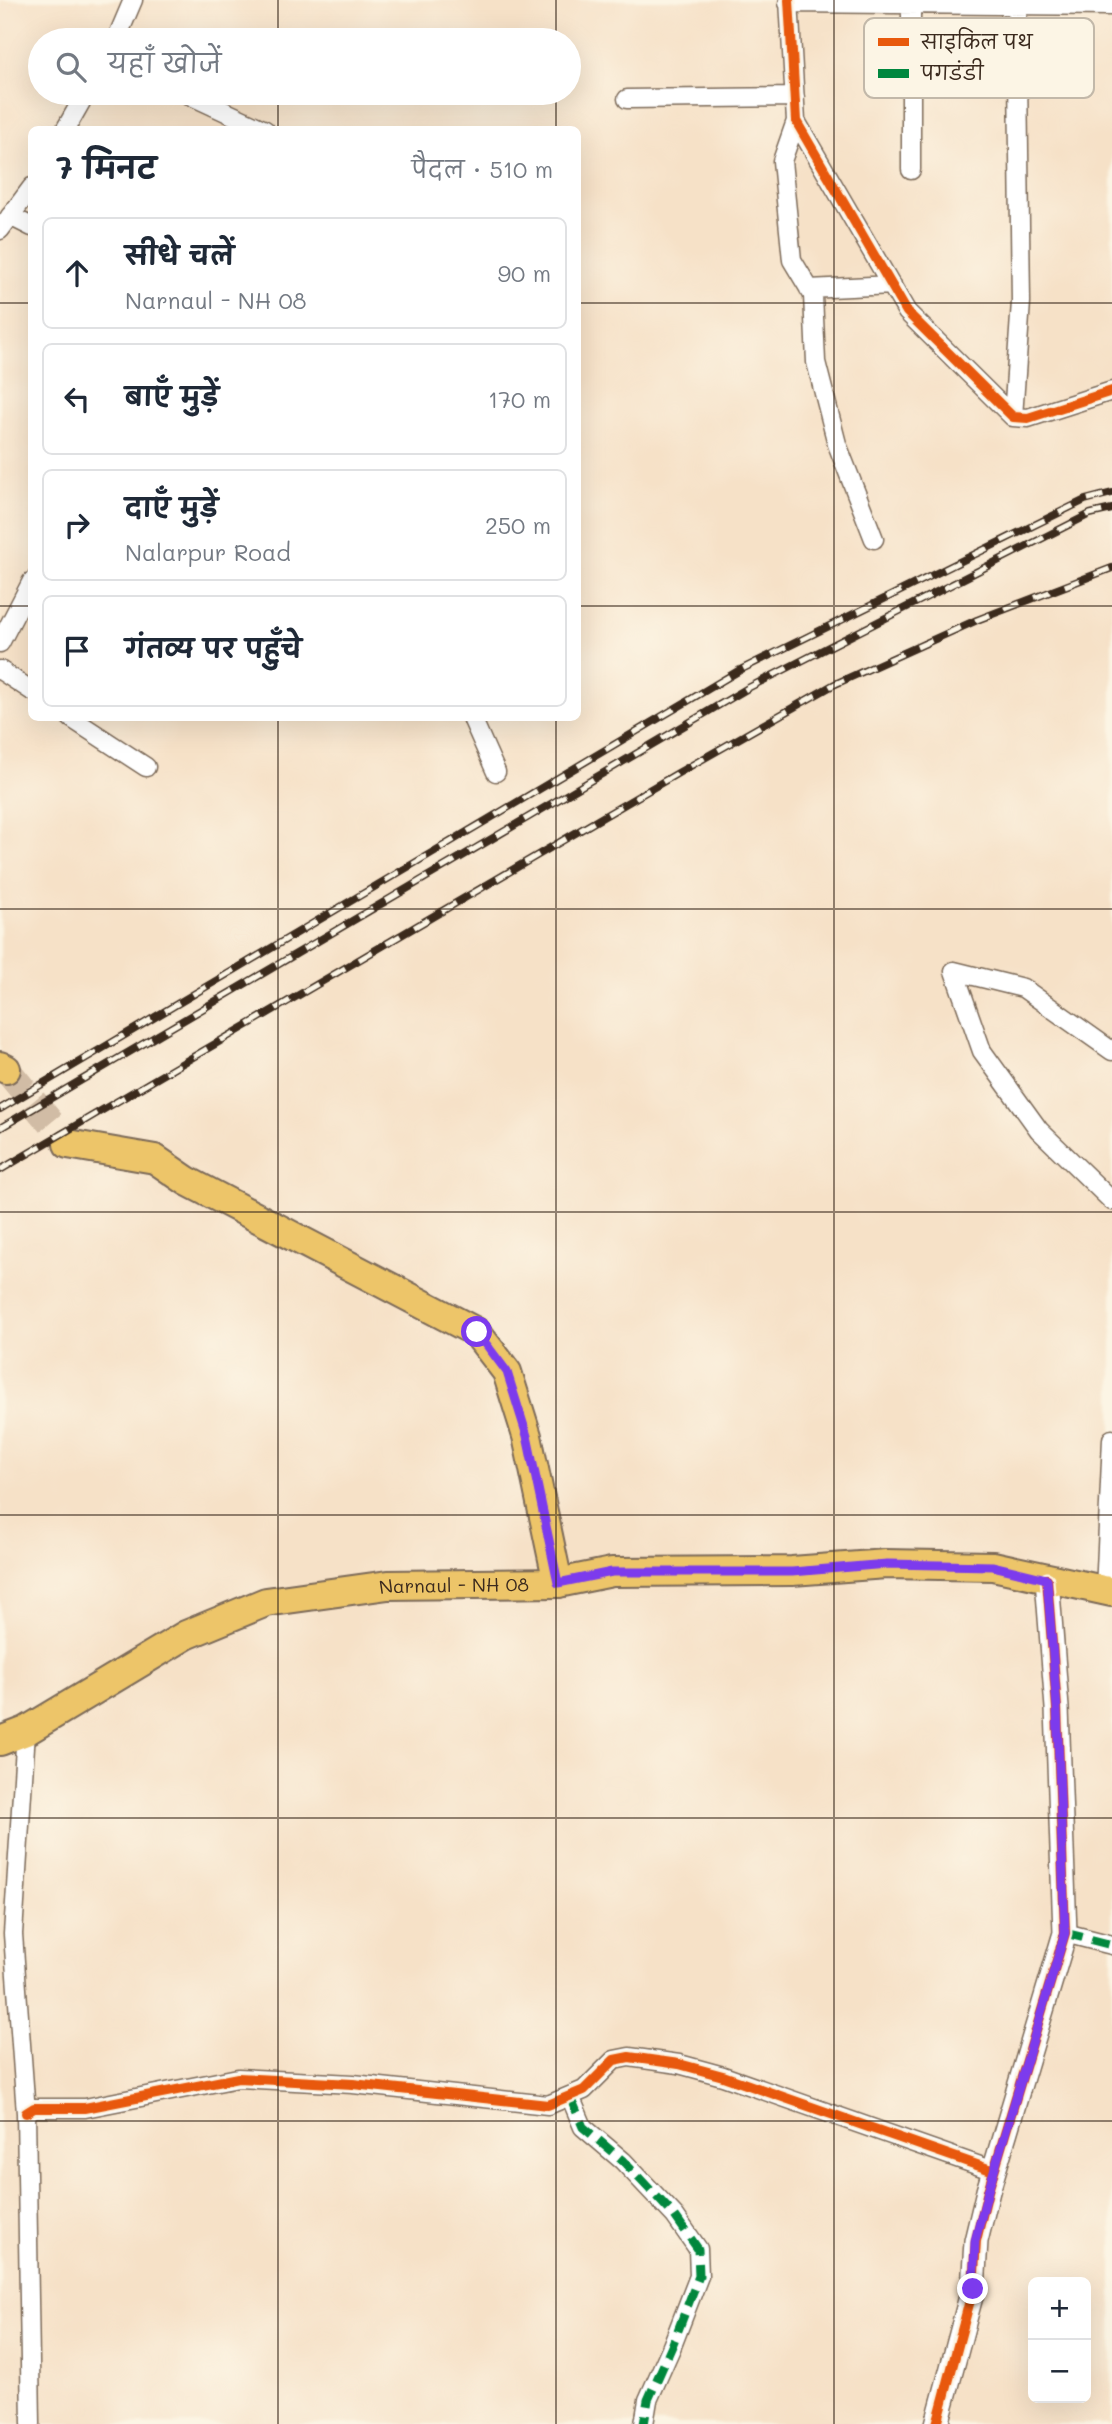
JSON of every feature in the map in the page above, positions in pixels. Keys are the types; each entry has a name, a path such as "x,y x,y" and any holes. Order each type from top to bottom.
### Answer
{"main road":[{"name":"Narnaul - NH 08","path":"0,1741 26,1731 186,1635 266,1602 388,1585 558,1583 527,1436 507,1372 477,1332 187,1181 155,1159 68,1144"},
{"path":"558,1583 612,1572 792,1572 887,1564 993,1566 1108,1591"}],"street":[{"path":"121,28 133,0"},
{"path":"874,539 838,444 816,362 813,295 792,260 782,161 796,121 789,1 1017,2 1112,6"},
{"path":"627,99 794,97"},
{"path":"911,98 911,170"},
{"path":"1013,417 1021,302 1018,98"},
{"path":"67,126 79,105"},
{"path":"205,105 237,124"},
{"path":"796,121 907,313 1013,417 1028,418 1112,391"},
{"path":"28,192 5,223 28,226"},
{"path":"809,289 892,285"},
{"path":"0,643 28,588"},
{"path":"0,670 28,688"},
{"path":"76,721 146,767"},
{"path":"472,721 495,772"},
{"path":"1112,1051 1023,988 954,971 982,1051 1039,1130 1112,1201"},
{"path":"1108,1591 1112,1439"},
{"path":"937,2424 973,2289 975,2241 1065,1933 1057,1708 1047,1579"},
{"path":"26,1731 13,1934 26,2113 30,2424"},
{"path":"1065,1933 1112,1945"},
{"path":"26,2113 34,2108 85,2108 238,2078 353,2084 548,2105 584,2090 614,2060 629,2057 679,2064 723,2076 994,2171"},
{"path":"570,2096 583,2127 623,2161 675,2216 698,2249 699,2276 648,2400 644,2424"}],"tunnel":[{"path":"6,1069 68,1144"}],"railway":[{"path":"0,1109 740,670 1085,500 1112,493"},
{"path":"0,1128 748,688 1090,514 1112,509"},
{"path":"0,1170 833,685 977,620 1112,568"}],"marked path":[{"path":"1065,1933 1112,1945"},
{"path":"570,2096 583,2127 623,2161 675,2216 698,2249 699,2276 648,2400 644,2424"}],"cycle path":[{"path":"789,0 796,121 907,312 1013,417 1028,418 1112,391"},
{"path":"937,2424 973,2289 976,2241 988,2191 1065,1933 1057,1708 1047,1579"},
{"path":"26,2113 34,2108 85,2108 238,2078 353,2084 548,2105 584,2090 614,2060 629,2057 679,2064 723,2076 994,2171"}],"route":[{"path":"477,1332 507,1372 527,1436 558,1583 612,1572 792,1572 887,1564 993,1566 1047,1579 1057,1708 1065,1933 975,2241 973,2289"}]}
